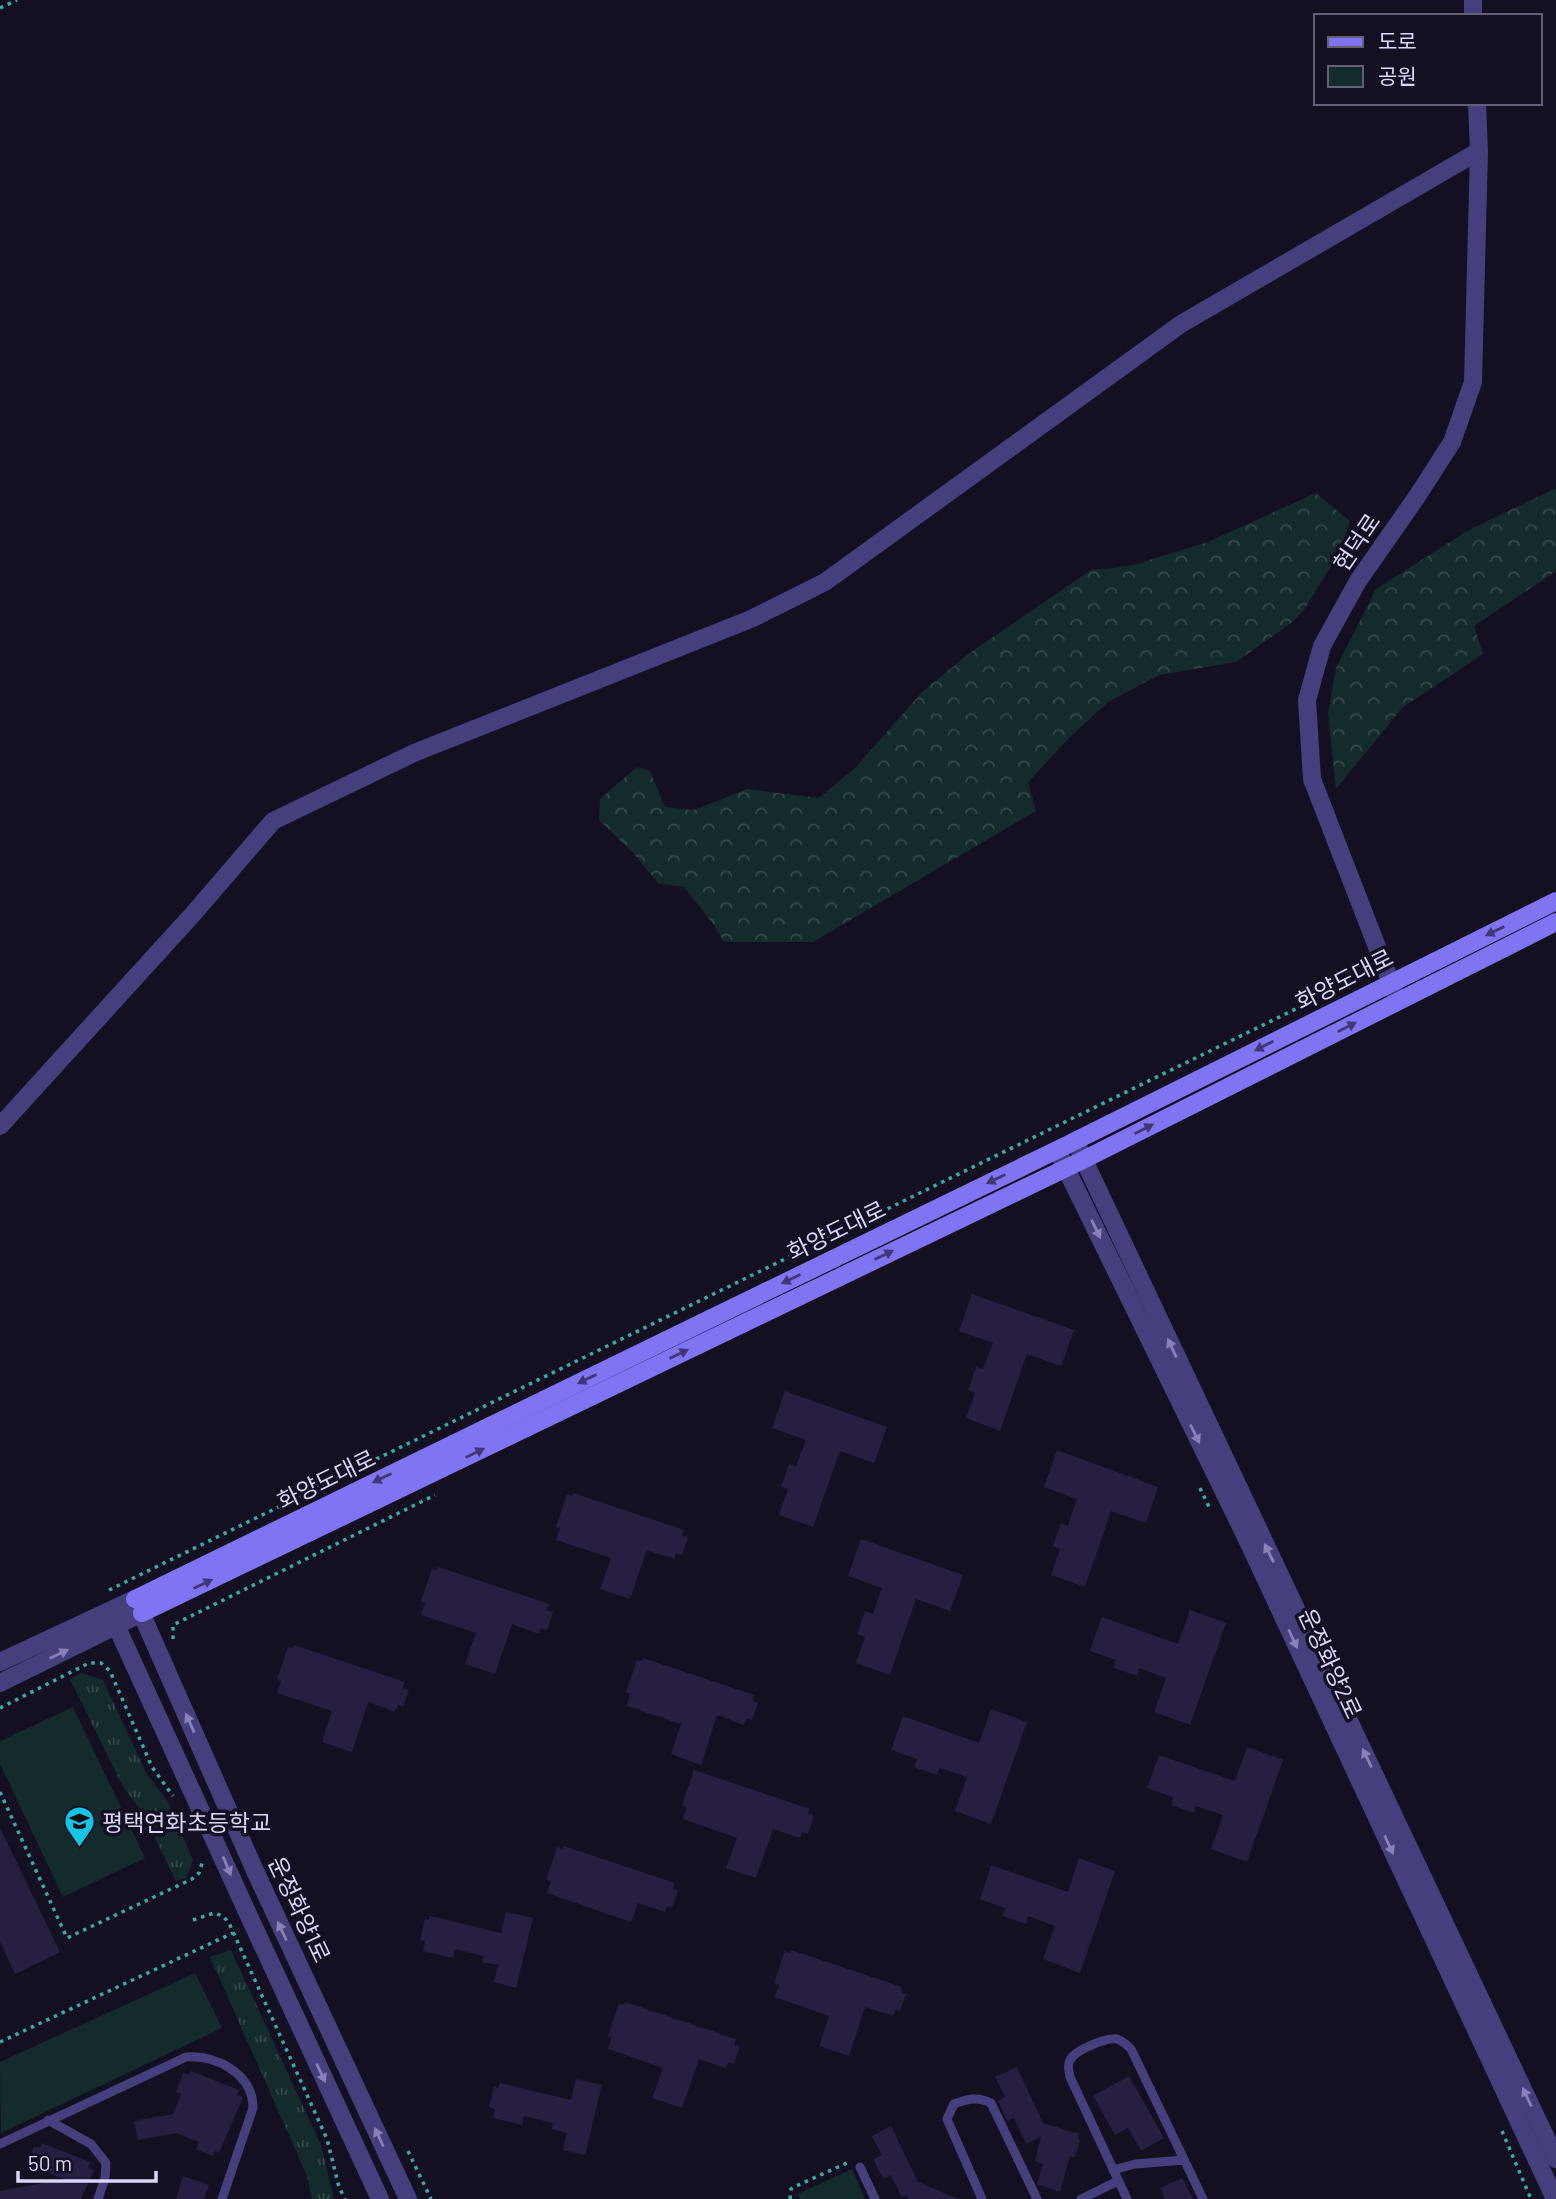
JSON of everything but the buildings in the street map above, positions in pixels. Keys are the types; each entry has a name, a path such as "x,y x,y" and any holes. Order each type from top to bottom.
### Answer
{"main road":[{"name":"화양도대로","path":"138,1606 1550,904"},
{"name":"화양도대로","path":"138,1606 1083,1160 1555,923"}],"street":[{"name":"현덕로","path":"1398,1001 1312,779 1307,700 1322,646 1357,581 1452,442 1473,382 1479,151 1477,105"},
{"path":"0,1126 193,914 273,821 414,753 751,619 825,582 1181,324 1479,151"},
{"path":"1550,904 1555,923"},
{"name":"운정화양2로","path":"1074,1141 1556,2159"},
{"name":"운정화양2로","path":"1057,1150 1245,1535 1555,2199"},
{"path":"0,1683 138,1606"},
{"name":"운정화양1로","path":"138,1606 256,1873 408,2199"},
{"path":"0,1662 114,1618"},
{"path":"114,1618 380,2199"}],"lane":[{"path":"1127,2199 1068,2070 1070,2060 1077,2053 1106,2039 1124,2042 1131,2049 1203,2199"},
{"path":"0,2144 186,2057 202,2056 224,2065 242,2078 253,2094 253,2108 222,2199"},
{"path":"982,2199 947,2119 954,2104 970,2098 991,2103 1037,2199"},
{"path":"48,2120 91,2144 106,2164 105,2178 98,2199"},
{"path":"1113,2170 1149,2162 1184,2160"},
{"path":"860,2166 875,2199"},
{"path":"1081,2199 1118,2180"}],"path":[{"path":"0,8 17,0"},
{"path":"100,1594 1315,999"},
{"path":"1198,1483 1209,1507"},
{"path":"173,1625 435,1495"},
{"path":"0,1708 89,1663 101,1663 110,1671 152,1767 177,1802"},
{"path":"0,1792 67,1938 192,1879 199,1873 203,1860"},
{"path":"193,1920 214,1913 223,1916 229,1923 327,2139 339,2187 345,2199"},
{"path":"0,2042 233,1933"},
{"path":"1498,2122 1531,2199"},
{"path":"790,2199 791,2189 846,2162 852,2161 860,2166"}],"green space":[{"path":"1556,488 1556,571 1474,626 1483,654 1402,708 1336,789 1328,714 1336,668 1376,589 1467,531"},
{"path":"1316,493 1350,521 1341,549 1304,610 1291,623 1236,662 1159,675 1108,702 1070,737 1028,782 1036,811 813,942 724,942 684,887 659,884 633,853 599,820 600,799 637,767 650,771 665,807 694,810 747,789 819,798 856,767 923,691 971,652 1091,570 1130,566 1208,542"},
{"path":"81,1673 103,1680 146,1773 167,1800 193,1860 186,1878 176,1881 144,1815 122,1785 70,1679"},
{"path":"73,1707 145,1858 63,1897 0,1764 0,1741"},
{"path":"231,1950 321,2145 334,2199 312,2199 307,2176 210,1957"},
{"path":"195,1973 222,2028 1,2133 0,2062"},
{"path":"852,2169 865,2199 800,2199 798,2194"}],"place":[{"name":"평택연화초등학교","path":"79,1849"}]}
